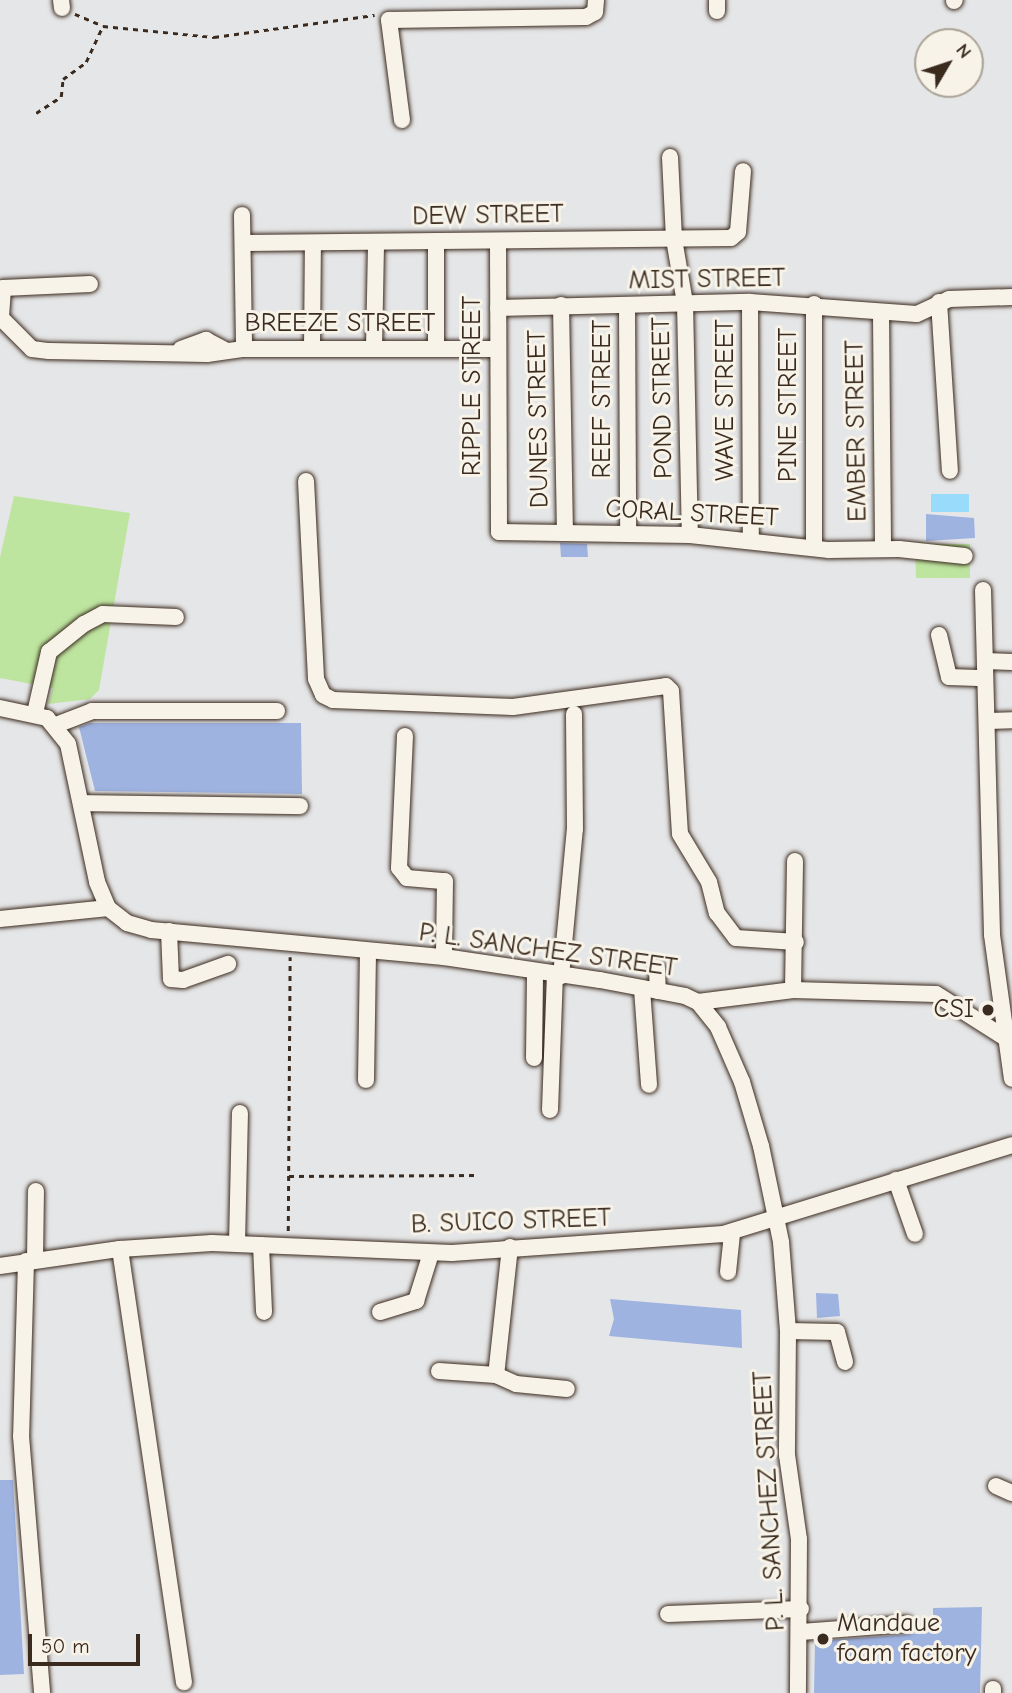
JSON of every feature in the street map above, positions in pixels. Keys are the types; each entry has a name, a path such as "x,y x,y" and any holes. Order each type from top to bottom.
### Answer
{"street":[{"path":"402,120 390,20 590,17 596,0"},
{"name":"POND STREET","path":"670,157 674,239 685,303 690,535"},
{"name":"DEW STREET","path":"245,243 731,238 738,232 743,171"},
{"path":"242,215 245,243 244,349"},
{"path":"436,241 436,348"},
{"name":"RIPPLE STREET","path":"498,241 499,532"},
{"path":"374,349 376,242"},
{"path":"312,349 313,243"},
{"path":"1,317 3,288 90,284"},
{"path":"950,471 939,302 1012,296"},
{"name":"MIST STREET","path":"498,308 750,302 814,304 881,313 917,314 939,302"},
{"name":"WAVE STREET","path":"750,302 751,539"},
{"name":"PINE STREET","path":"814,304 814,547"},
{"name":"DUNES STREET","path":"561,305 565,532"},
{"name":"REEF STREET","path":"627,306 628,534"},
{"name":"EMBER STREET","path":"881,313 883,549"},
{"name":"BREEZE STREET","path":"1,317 32,349 176,351 206,340 225,350 497,349"},
{"path":"306,481 316,679 323,695 333,700 513,707 666,686 671,691 680,834 709,882 718,913 736,938 796,942"},
{"name":"CORAL STREET","path":"499,532 690,535 814,547 883,549 965,556"},
{"path":"983,590 989,721 992,935 1009,1022 1012,1079"},
{"path":"35,713 49,652 84,624 103,614 176,617"},
{"path":"939,635 949,677 985,678"},
{"path":"985,661 1012,662"},
{"path":"0,708 35,713 56,725 68,744 97,882 108,908 0,919"},
{"path":"56,725 92,711 277,711"},
{"path":"550,1110 558,976 575,829 575,714"},
{"path":"989,721 1012,720"},
{"path":"405,736 399,868 407,877 445,881 444,957"},
{"path":"82,803 300,806"},
{"path":"793,990 796,942 795,861"},
{"name":"P. L. SANCHEZ STREET","path":"108,908 137,927 290,945 444,957 650,990 698,1002 718,1027 734,1058 761,1146 778,1220 788,1331 788,1455 799,1539 801,1632 798,1693"},
{"path":"169,932 171,979 183,980 228,964"},
{"path":"366,1080 368,952"},
{"path":"649,1085 650,990 657,968"},
{"path":"534,1058 535,973"},
{"path":"698,1002 793,990 936,994 1009,1022"},
{"path":"237,1244 240,1114"},
{"name":"B. SUICO STREET","path":"0,1266 120,1249 237,1244 430,1253 732,1233 896,1180 1011,1147"},
{"path":"896,1180 915,1234"},
{"path":"36,1191 21,1436 42,1693"},
{"path":"728,1272 732,1233"},
{"path":"261,1245 264,1312"},
{"path":"496,1375 510,1247"},
{"path":"120,1249 184,1682"},
{"path":"380,1312 416,1301 430,1253"},
{"path":"788,1331 837,1332 845,1362"},
{"path":"439,1371 496,1375 516,1384 567,1389"},
{"path":"996,1486 1012,1493"},
{"path":"668,1614 801,1609"},
{"path":"801,1632 907,1624"}],"path":[{"path":"62,4 103,26 214,37 384,14"},
{"path":"36,113 61,97 63,79 86,62 103,26"},
{"path":"287,1248 290,945"},
{"path":"288,1175 479,1175"}],"green space":[{"path":"14,496 130,513 99,690 90,699 48,704 53,688 0,678 0,557"},
{"path":"915,544 970,544 970,578 916,578"}],"water":[{"path":"931,494 969,494 969,512 931,512"}],"building":[{"path":"926,514 974,518 975,538 926,541"},
{"path":"560,543 587,544 588,557 561,557"},
{"path":"90,723 301,723 302,794 95,791 79,727"},
{"path":"816,1293 838,1294 840,1316 817,1318"},
{"path":"610,1299 741,1310 742,1348 609,1336 614,1319"},
{"path":"0,1480 13,1480 24,1674 0,1675"},
{"path":"982,1607 980,1693 814,1693 815,1641 926,1633 924,1619 933,1619 933,1608"}],"place":[{"name":"CSI","path":"988,1010"},
{"name":"Mandaue foam factory","path":"823,1639"}]}
